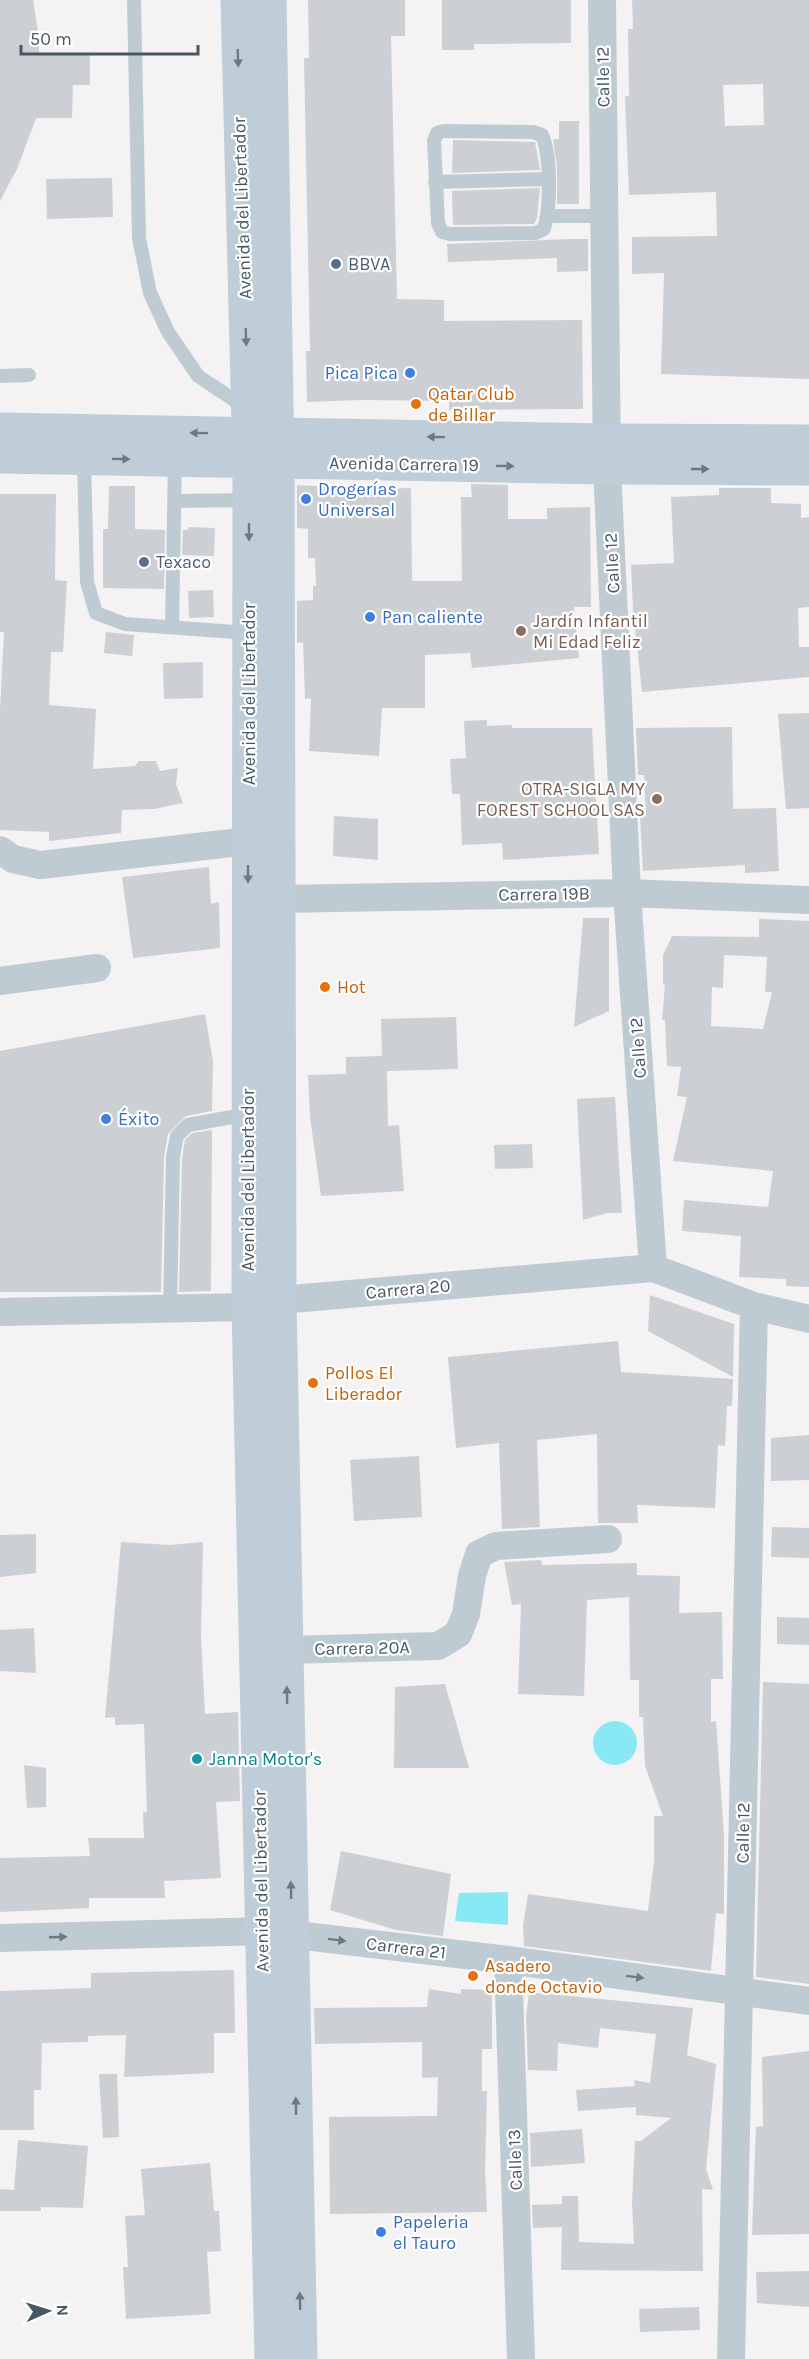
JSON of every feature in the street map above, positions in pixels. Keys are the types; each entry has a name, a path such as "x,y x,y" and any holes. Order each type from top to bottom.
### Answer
{"main road":[{"name":"Avenida del Libertador","path":"237,0 260,440 279,899 280,1300 286,1650 277,1933 271,2359"},
{"name":"Avenida del Libertador","path":"270,0 260,440 249,500 248,1307 277,1933 301,2359"},
{"name":"Avenida Carrera 19","path":"0,429 607,454 809,470"},
{"name":"Avenida Carrera 19","path":"0,457 175,460 260,440"},
{"name":"Avenida Carrera 19","path":"607,454 809,441"}],"street":[{"name":"Calle 12","path":"602,0 607,454 627,893 653,1268"},
{"path":"0,850 14,859 40,865 249,841"},
{"name":"Carrera 19B","path":"279,899 627,893 809,900"},
{"path":"0,981 97,968"},
{"name":"Carrera 20","path":"0,1312 248,1307 280,1300 653,1268 754,1306 809,1319"},
{"name":"Calle 12","path":"731,2359 754,1306"},
{"name":"Carrera 20A","path":"286,1650 438,1646 458,1634 466,1614 472,1576 480,1554 496,1546 608,1539"},
{"name":"Carrera 21","path":"0,1938 277,1933 508,1960 809,2001"},
{"name":"Calle 13","path":"508,1960 521,2359"}],"lane":[{"path":"134,0 139,238 150,293 168,332 198,376 260,440"},
{"path":"444,131 532,132 542,135 546,144 548,179 548,216 544,229 536,233 450,234 442,232 438,223 435,182 437,134 444,131"},
{"path":"435,182 548,179"},
{"path":"548,216 604,216"},
{"path":"0,375 28,375"},
{"path":"84,458 87,582 96,613 125,624 249,633"},
{"path":"172,627 175,460"},
{"path":"175,501 249,500"},
{"path":"170,1309 173,1157 177,1136 188,1125 248,1114"}],"water":[{"path":"615,1721 630,1728 637,1743 630,1758 615,1765 600,1758 593,1743 600,1728"},
{"path":"508,1892 508,1925 455,1921 459,1893"}],"building":[{"path":"0,0 33,0 39,38 39,55 90,54 90,85 73,85 72,118 36,118 17,169 0,201"},
{"path":"308,0 405,0 405,36 391,36 397,299 444,300 444,321 582,320 583,409 449,410 449,401 307,402 306,351 310,351 304,58 309,58"},
{"path":"442,0 571,0 571,43 474,44 474,50 442,50"},
{"path":"632,0 809,0 809,379 661,374 664,273 632,274 632,237 717,236 716,192 629,195 625,96 629,96 628,29 633,29","holes":["763,84 764,125 725,126 723,85"]},
{"path":"559,121 579,121 579,204 557,204 557,168 553,139 559,139"},
{"path":"453,140 535,142 540,170 452,173"},
{"path":"112,178 113,217 47,219 46,179"},
{"path":"540,188 537,218 534,224 453,225 452,191"},
{"path":"588,239 588,271 557,272 557,258 448,262 447,244"},
{"path":"471,484 508,485 508,519 547,519 547,508 590,507 591,607 574,607 579,658 472,668 470,653 425,655 425,708 382,708 379,756 309,751 311,698 305,699 303,642 297,643 297,601 313,600 313,586 316,586 315,558 308,558 308,529 297,528 297,485 365,489 411,488 412,581 462,581 461,497 472,497"},
{"path":"109,486 135,486 135,529 165,530 164,589 103,588 103,529 108,529"},
{"path":"719,488 771,488 771,503 801,504 801,518 809,517 809,607 798,608 799,647 809,647 809,677 642,692 633,610 631,565 674,563 671,497 719,495"},
{"path":"0,494 56,494 55,580 67,581 63,652 51,652 49,705 96,709 93,769 135,766 139,761 156,761 160,771 178,768 176,784 183,803 154,809 122,810 121,833 49,841 49,832 0,830 0,710 4,632 0,632"},
{"path":"189,527 215,528 214,556 182,555 183,530 188,530"},
{"path":"213,590 214,617 189,618 188,591"},
{"path":"106,632 134,635 132,656 104,653"},
{"path":"203,662 203,698 164,699 163,663"},
{"path":"809,713 809,808 786,809 778,714"},
{"path":"487,720 487,726 512,725 512,728 592,728 599,854 503,860 502,843 462,845 460,794 452,794 450,759 466,758 464,721"},
{"path":"732,727 733,809 776,808 779,871 745,873 745,865 643,871 640,816 646,816 644,775 638,775 636,728"},
{"path":"334,816 378,819 378,860 333,856"},
{"path":"209,867 211,904 219,902 220,948 133,958 122,877"},
{"path":"583,918 609,918 609,1011 574,1027"},
{"path":"759,919 809,921 809,1287 786,1286 786,1279 739,1277 741,1236 682,1231 684,1200 768,1207 773,1171 673,1161 687,1097 677,1096 681,1067 667,1066 665,1020 662,1020 665,985 663,984 663,955 672,936 759,937","holes":["724,955 767,957 765,992 772,992 763,1029 711,1026 712,987 723,988"]},
{"name":"Éxito","path":"205,1014 213,1061 212,1111 186,1116 168,1134 164,1157 161,1292 0,1292 0,1051"},
{"path":"456,1017 458,1069 387,1071 388,1126 399,1125 404,1191 321,1196 310,1117 308,1075 346,1074 346,1057 382,1056 381,1019"},
{"path":"615,1097 622,1213 607,1213 583,1220 577,1099"},
{"path":"212,1130 211,1291 179,1292 182,1158 185,1140 192,1133"},
{"path":"532,1144 533,1168 495,1169 494,1145"},
{"path":"650,1295 734,1324 733,1377 648,1331"},
{"path":"618,1341 621,1372 733,1379 732,1406 727,1406 725,1446 718,1445 715,1508 637,1505 638,1523 598,1523 597,1434 537,1440 540,1527 502,1529 499,1443 456,1448 448,1357"},
{"path":"809,1435 809,1480 771,1481 771,1438"},
{"path":"419,1456 422,1517 354,1521 350,1460"},
{"path":"772,1527 809,1528 809,1558 771,1557"},
{"path":"36,1534 36,1573 0,1577 0,1535"},
{"path":"121,1542 170,1545 203,1542 201,1636 205,1714 238,1712 240,1801 216,1802 221,1878 164,1881 165,1898 89,1898 89,1908 0,1912 0,1858 90,1856 88,1838 144,1838 143,1812 147,1812 144,1724 115,1725 115,1717 105,1718"},
{"path":"541,1560 542,1565 637,1563 637,1575 680,1576 679,1613 722,1612 723,1679 711,1679 711,1722 716,1721 724,1835 724,1914 716,1913 711,1971 524,1946 523,1926 528,1894 648,1911 654,1861 654,1816 663,1816 645,1766 643,1717 639,1717 639,1680 630,1680 629,1597 587,1600 584,1696 518,1694 521,1604 512,1605 504,1562"},
{"path":"777,1617 809,1618 809,1645 777,1644"},
{"path":"34,1628 36,1673 0,1671 0,1630"},
{"path":"763,1682 809,1684 809,1984 756,1977"},
{"path":"445,1684 469,1768 394,1768 395,1687"},
{"path":"24,1765 46,1768 46,1807 27,1808"},
{"path":"341,1851 451,1874 443,1936 396,1930 330,1910"},
{"path":"234,1970 235,2033 214,2033 214,2073 124,2077 126,2035 88,2036 88,2042 42,2043 41,2090 34,2090 34,2130 0,2130 0,1991 91,1988 91,1973"},
{"path":"429,1989 461,1994 461,1989 492,1990 492,2049 482,2049 482,2091 487,2091 485,2171 487,2212 330,2214 329,2117 437,2116 438,2077 422,2078 422,2042 315,2044 314,2008 427,2007"},
{"path":"529,1992 693,2008 687,2055 716,2064 706,2169 713,2190 702,2189 703,2271 561,2270 562,2227 533,2228 532,2205 562,2204 562,2196 578,2196 579,2242 634,2244 632,2203 635,2141 641,2141 671,2118 636,2115 636,2107 578,2111 576,2090 635,2086 634,2080 650,2083 656,2034 600,2028 598,2048 558,2043 557,2071 528,2070 526,2017"},
{"path":"809,2051 809,2234 752,2235 756,2127 763,2126 762,2057"},
{"path":"99,2074 117,2074 119,2137 103,2138"},
{"path":"582,2129 585,2163 531,2167 530,2133"},
{"path":"18,2140 88,2146 83,2208 41,2207 41,2211 0,2211 0,2189 14,2190"},
{"path":"210,2163 214,2211 219,2211 221,2251 207,2252 211,2314 126,2319 123,2267 128,2267 125,2216 145,2215 141,2169"},
{"path":"809,2271 809,2307 757,2303 756,2272"},
{"path":"699,2307 700,2330 640,2332 639,2309"}],"place":[{"name":"BBVA","path":"336,264"},
{"name":"Pica Pica","path":"410,373"},
{"name":"Qatar Club de Billar","path":"416,404"},
{"name":"Drogerías Universal","path":"306,499"},
{"name":"Texaco","path":"144,562"},
{"name":"Pan caliente","path":"370,617"},
{"name":"Jardín Infantil Mi Edad Feliz","path":"521,631"},
{"name":"OTRA-SIGLA MY FOREST SCHOOL SAS","path":"657,799"},
{"name":"Hot","path":"325,987"},
{"name":"Éxito","path":"106,1119"},
{"name":"Pollos El Liberador","path":"313,1383"},
{"name":"Janna Motor's","path":"197,1759"},
{"name":"Asadero donde Octavio","path":"473,1976"},
{"name":"Papeleria el Tauro","path":"381,2232"}]}
